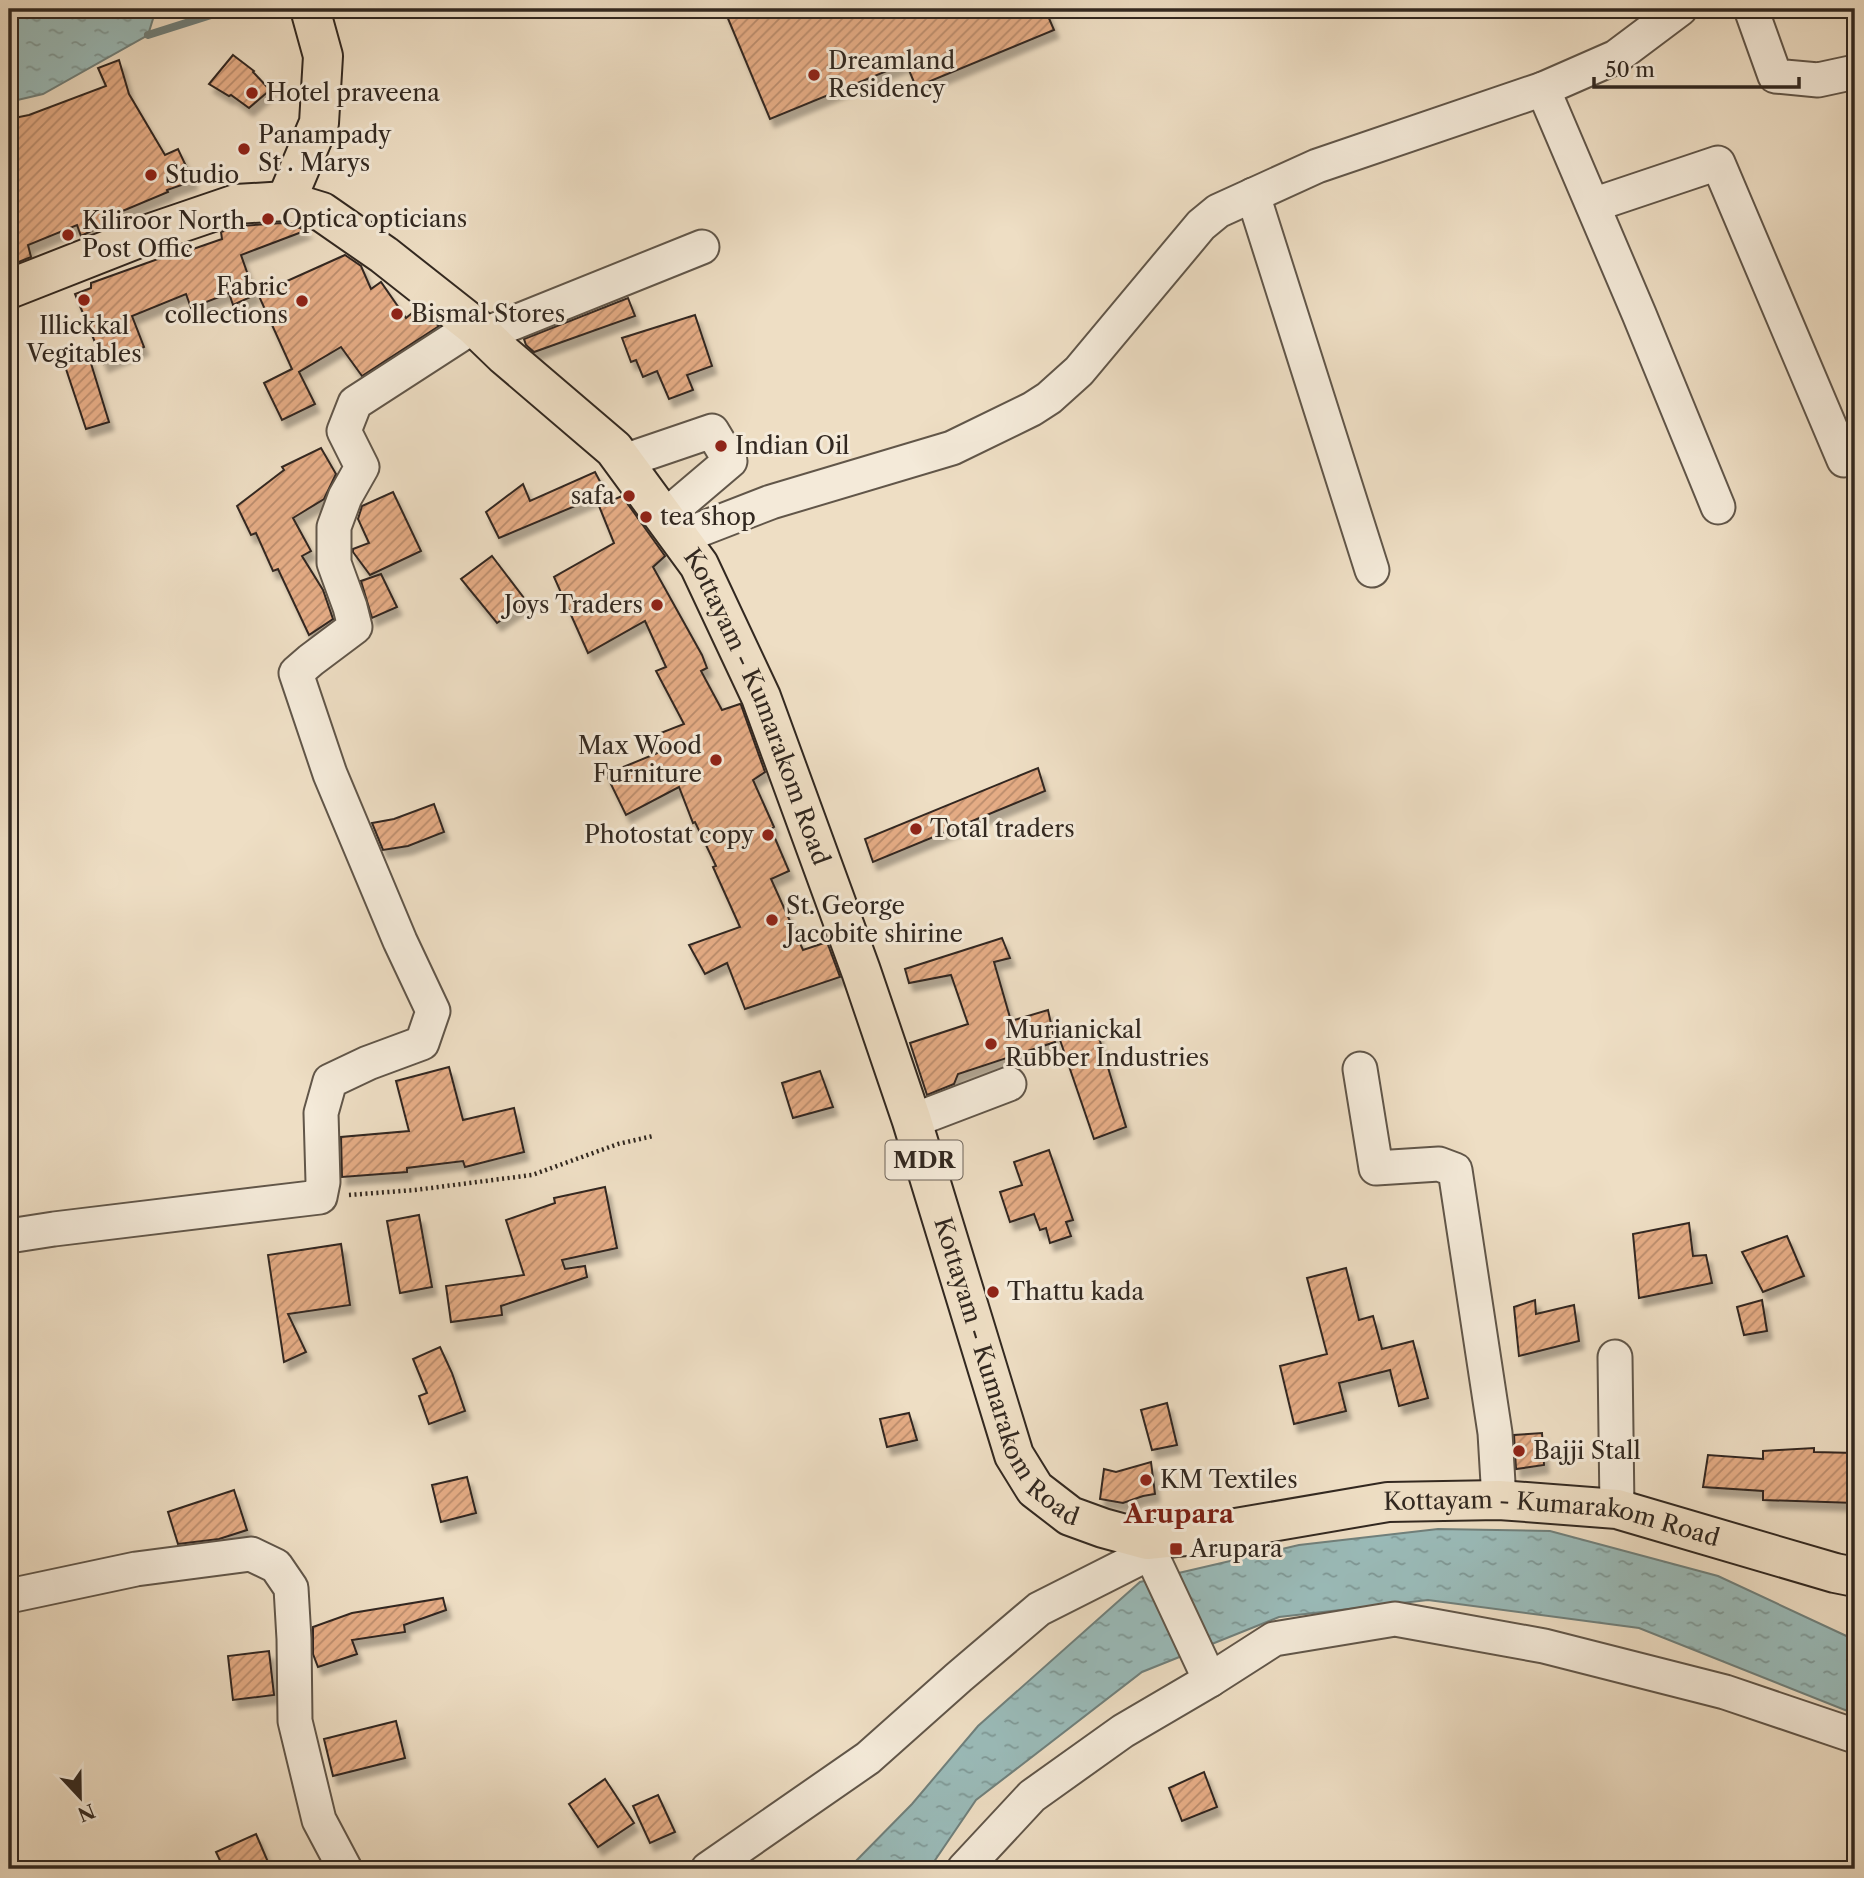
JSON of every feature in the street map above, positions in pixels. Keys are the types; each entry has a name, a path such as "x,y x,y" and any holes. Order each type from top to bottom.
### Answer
{"main road":[{"path":"286,201 319,123 323,56 310,9"},
{"name":"Kottayam - Kumarakom Road","path":"9,289 154,232 236,204 286,201 322,212 384,255 479,330 504,355 614,449 699,565 761,697 861,971 912,1121 1014,1455 1035,1489 1070,1516 1149,1547 1195,1535 1388,1502 1499,1500 1617,1509 1855,1577"}],"street":[{"path":"671,527 771,502 952,448 1032,409 1063,387 1079,371 1201,225 1218,211 1317,166 1543,89 1616,57 1680,9"},
{"path":"1751,9 1775,76 1818,80 1855,72"},
{"path":"1543,89 1718,507"},
{"path":"1593,205 1718,163 1844,460"},
{"path":"1253,195 1372,569"},
{"path":"9,1236 320,1197 323,1182 321,1113 330,1081 422,1042 433,1011 400,941 330,774 296,673 355,627 351,607 334,564 334,527 345,497 362,467 344,431 355,403 479,330 702,247"},
{"path":"624,461 712,431 730,461 671,527"},
{"path":"1360,1069 1376,1168 1439,1164 1455,1170 1495,1433 1499,1500"},
{"path":"912,1121 1009,1084"},
{"path":"1615,1357 1617,1509"},
{"path":"708,1869 868,1758 1039,1609 1138,1559 1149,1547 1210,1680"},
{"path":"9,1596 136,1570 251,1554 276,1566 291,1588 295,1721 319,1819 345,1869"},
{"path":"964,1869 1032,1796 1123,1731 1274,1639 1395,1619 1544,1646 1648,1672 1725,1692 1855,1736"}],"path":[{"path":"320,1197 415,1190 532,1175 618,1144 653,1136"}],"water":[{"path":"9,9 156,9 148,35 43,94 9,102"},
{"path":"1438,1529 1550,1531 1718,1576 1855,1640 1855,1714 1639,1628 1428,1600 1279,1617 1142,1672 976,1800 929,1869 848,1869 912,1804 978,1726 1140,1582 1299,1545"}],"building":[{"name":"Dreamland Residency","path":"724,9 1045,9 1054,30 916,87 906,63 770,119"},
{"path":"233,55 254,71 270,90 249,108 209,84"},
{"path":"119,60 129,94 165,155 178,149 193,181 120,212 122,216 81,236 77,225 28,245 31,257 9,266 9,119 29,115 106,86 98,68"},
{"path":"283,223 307,230 241,255 255,295 233,305 229,293 191,308 186,294 132,316 144,347 104,364 75,294 91,288 91,283 222,239 221,232 240,226"},
{"path":"345,255 361,266 371,289 381,282 406,318 417,309 439,326 362,376 341,347 299,372 315,404 282,420 264,383 292,369 258,294"},
{"path":"628,298 635,316 534,352 526,345 524,339"},
{"path":"695,315 712,366 687,375 693,390 669,399 657,371 643,377 636,360 631,362 622,338"},
{"path":"89,357 109,422 86,429 64,363"},
{"path":"321,448 336,474 324,499 293,518 311,551 302,556 323,590 333,619 309,635 278,569 273,571 256,533 251,535 237,506 284,470 282,467"},
{"path":"595,472 606,493 499,538 486,512 523,484 530,501"},
{"path":"393,492 421,551 370,575 353,552 353,549 369,543 358,519 362,506"},
{"path":"622,496 665,556 653,567 702,655 707,668 701,671 722,710 741,705 765,772 753,780 774,827 771,829 789,871 771,879 803,950 827,942 840,977 745,1009 727,963 705,974 689,945 740,927 713,867 716,866 695,822 693,823 679,787 626,815 606,774 665,750 658,734 684,724 656,671 666,667 645,621 588,653 554,577 614,543 599,506"},
{"path":"492,556 527,602 497,623 461,579"},
{"path":"381,574 397,607 372,618 361,581"},
{"path":"1038,768 1045,791 873,862 865,839"},
{"path":"434,804 444,832 408,846 383,850 372,823 394,819"},
{"path":"1002,938 1010,958 994,962 1011,1021 1048,1010 1055,1042 958,1074 954,1084 927,1095 910,1043 968,1024 951,975 909,983 905,969"},
{"name":"Murianickal Rubber Industries","path":"1096,1028 1126,1127 1094,1139 1060,1040"},
{"path":"449,1067 463,1120 514,1108 524,1152 465,1167 463,1161 407,1168 407,1172 342,1177 341,1137 409,1131 396,1081"},
{"path":"820,1071 833,1107 793,1118 782,1083"},
{"path":"1049,1150 1073,1220 1066,1222 1071,1236 1050,1243 1046,1228 1040,1230 1034,1214 1010,1222 1000,1192 1022,1185 1014,1162"},
{"path":"605,1187 617,1248 562,1260 565,1269 585,1266 587,1277 501,1306 502,1315 451,1322 446,1286 524,1275 506,1220 555,1203 554,1198"},
{"path":"419,1215 432,1287 400,1293 387,1221"},
{"path":"1689,1223 1693,1256 1706,1255 1712,1283 1639,1298 1633,1234"},
{"path":"1787,1236 1804,1276 1763,1292 1742,1252"},
{"path":"341,1244 350,1305 288,1314 306,1352 284,1362 268,1255"},
{"path":"1346,1268 1359,1320 1373,1316 1382,1349 1413,1341 1428,1398 1399,1406 1390,1370 1339,1383 1346,1411 1294,1424 1280,1366 1327,1354 1307,1278"},
{"path":"1535,1300 1536,1314 1574,1305 1579,1341 1519,1356 1514,1307"},
{"path":"1762,1300 1767,1331 1744,1335 1737,1307"},
{"path":"440,1347 465,1411 429,1424 419,1396 427,1393 413,1359"},
{"path":"1167,1403 1177,1445 1152,1450 1141,1410"},
{"path":"909,1413 917,1440 887,1447 880,1419"},
{"path":"1542,1433 1544,1465 1516,1469 1514,1435"},
{"path":"1814,1448 1814,1452 1855,1453 1855,1503 1763,1500 1763,1491 1703,1487 1708,1455 1763,1459 1763,1451"},
{"path":"1151,1462 1155,1494 1123,1503 1100,1499 1104,1469 1116,1472"},
{"path":"467,1477 476,1513 441,1522 432,1485"},
{"path":"234,1490 247,1530 219,1539 178,1544 168,1512"},
{"path":"443,1598 446,1610 404,1625 405,1632 352,1640 357,1654 318,1667 313,1654 313,1627 352,1613"},
{"path":"269,1651 274,1695 233,1700 228,1656"},
{"path":"396,1721 405,1758 333,1776 324,1739"},
{"path":"1204,1772 1217,1807 1182,1821 1169,1788"},
{"path":"605,1779 634,1823 598,1847 569,1804"},
{"path":"658,1795 675,1832 650,1843 633,1806"},
{"path":"256,1834 271,1869 224,1869 216,1852"}],"waterway":[{"path":"148,35 230,9"}],"place":[{"name":"Dreamland Residency","path":"814,75"},
{"name":"Hotel praveena","path":"252,93"},
{"name":"Panampady St . Marys","path":"244,149"},
{"name":"Studio","path":"151,175"},
{"name":"Optica opticians","path":"268,219"},
{"name":"Kiliroor North Post Offic","path":"68,235"},
{"name":"Illickkal Vegitables","path":"84,300"},
{"name":"Fabric collections","path":"302,301"},
{"name":"Bismal Stores","path":"397,314"},
{"name":"Indian Oil","path":"721,446"},
{"name":"safa","path":"629,496"},
{"name":"tea shop","path":"646,517"},
{"name":"Joys Traders","path":"657,605"},
{"name":"Max Wood Furniture","path":"716,760"},
{"name":"Total traders","path":"916,829"},
{"name":"Photostat copy","path":"768,835"},
{"name":"St. George Jacobite shirine","path":"772,920"},
{"name":"Murianickal Rubber Industries","path":"991,1044"},
{"name":"Thattu kada","path":"993,1292"},
{"name":"Bajji Stall","path":"1519,1451"},
{"name":"KM Textiles","path":"1146,1480"},
{"name":"Arupara","path":"1176,1549"}],"district":[{"name":"Arupara","path":"1179,1514"}]}
